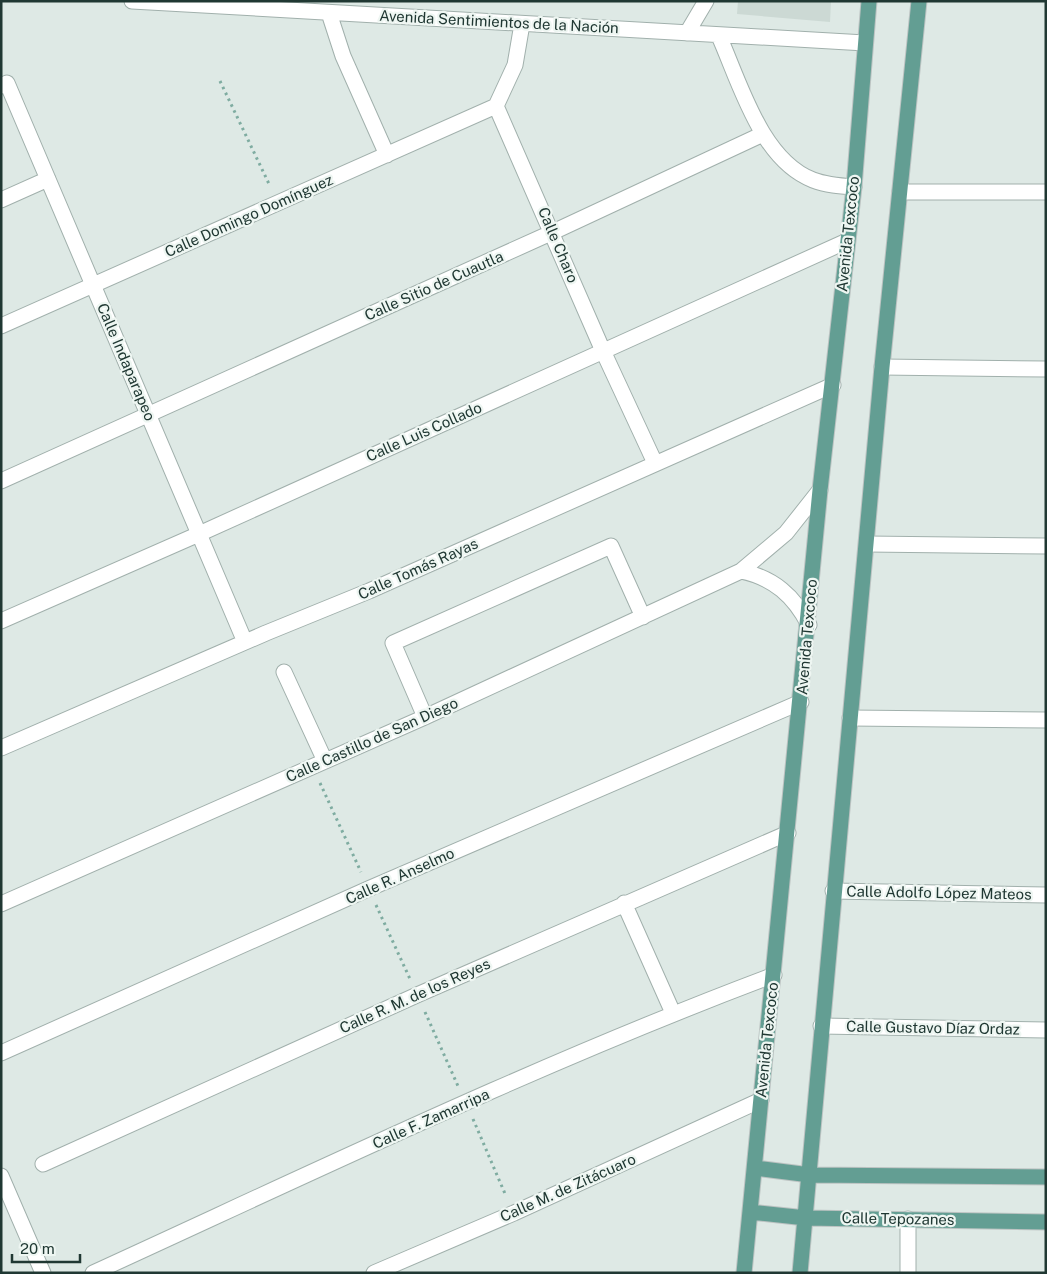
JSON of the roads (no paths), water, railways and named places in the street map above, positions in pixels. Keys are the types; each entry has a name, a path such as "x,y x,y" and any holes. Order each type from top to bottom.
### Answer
{"main road":[{"name":"Avenida Texcoco","path":"744,1273 809,625 820,490 854,187 869,1"},
{"path":"800,1273 810,1175 833,891 867,544 882,367 919,1"},
{"path":"755,1168 810,1175 1046,1177"},
{"name":"Calle Tepozanes","path":"750,1212 806,1218 1046,1222"}],"street":[{"name":"Avenida Sentimientos de la Nación","path":"132,1 866,43"},
{"path":"687,33 706,1"},
{"path":"329,13 343,56 387,155"},
{"path":"496,106 514,65 522,24"},
{"path":"719,36 762,134 779,157 801,175 826,184 854,187"},
{"name":"Calle Indaparapeo","path":"4,84 48,179 245,642"},
{"name":"Calle Domingo Domínguez","path":"1,326 496,106"},
{"name":"Calle Charo","path":"496,106 553,232 603,351 655,463"},
{"name":"Calle Sitio de Cuautla","path":"1,481 553,232 762,134"},
{"path":"1,200 48,179"},
{"path":"900,192 1046,192"},
{"name":"Calle Luis Collado","path":"1,621 199,534 847,241"},
{"path":"882,367 1046,370"},
{"name":"Calle Tomás Rayas","path":"1,748 245,642 369,591 833,385"},
{"name":"Calle Castillo de San Diego","path":"1,904 425,717 741,571 786,534 820,490"},
{"path":"867,544 1046,546"},
{"path":"425,717 393,644 611,546 643,617"},
{"path":"741,571 755,574 780,587 797,604 809,625"},
{"path":"284,672 325,762"},
{"name":"Calle R. Anselmo","path":"1,1053 368,890 801,702"},
{"path":"850,718 1046,720"},
{"name":"Calle R. M. de los Reyes","path":"43,1164 417,995 788,832"},
{"name":"Calle Adolfo López Mateos","path":"833,891 1046,894"},
{"path":"624,903 673,1013"},
{"name":"Calle F. Zamarripa","path":"93,1273 466,1103 673,1013 774,974"},
{"name":"Calle Gustavo Díaz Ordaz","path":"821,1026 1046,1030"},
{"name":"Calle M. de Zitácuaro","path":"374,1273 514,1213 761,1100"},
{"path":"2,1180 43,1273"},
{"path":"908,1220 908,1273"}]}
